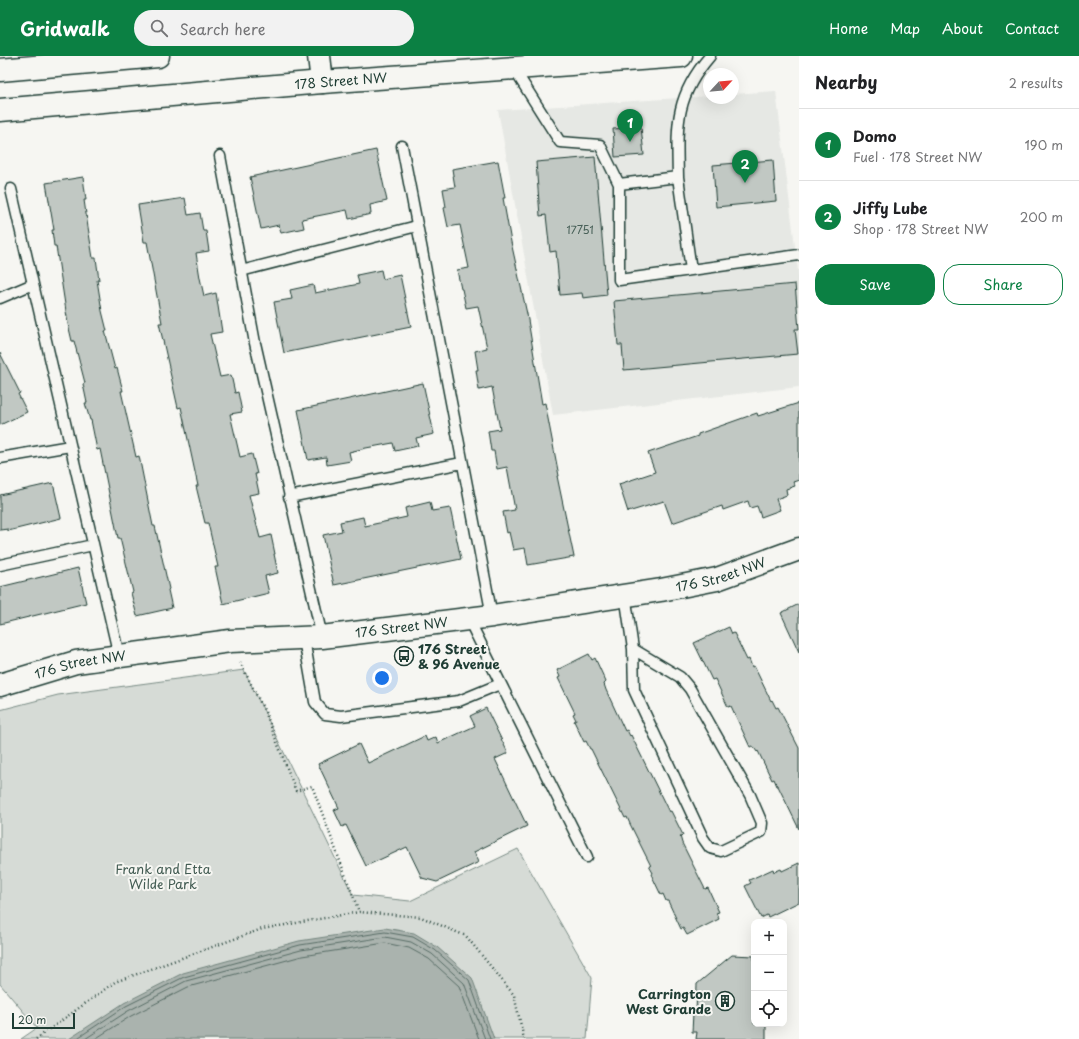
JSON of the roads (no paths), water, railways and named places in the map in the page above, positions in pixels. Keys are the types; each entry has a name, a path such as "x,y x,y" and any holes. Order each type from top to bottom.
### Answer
{"main road":[{"path":"0,70 158,56"},
{"path":"319,56 322,82"},
{"name":"178 Street NW","path":"0,110 322,82 681,56"},
{"name":"176 Street NW","path":"0,685 76,662 230,641 313,638 492,616 625,594 661,590 717,579 799,549"}],"lane":[{"path":"691,270 678,177 678,128 680,109 688,89 699,70 710,56"},
{"path":"514,69 560,142 600,145 619,184 619,280 799,255"},
{"path":"402,146 492,616"},
{"path":"220,156 255,343 289,497 313,638 315,702 325,714 341,716 459,701 500,684"},
{"path":"619,184 678,177"},
{"path":"11,189 119,656"},
{"path":"242,272 417,226"},
{"path":"0,298 33,284"},
{"path":"0,458 70,446"},
{"path":"289,497 462,463"},
{"path":"0,565 93,545"},
{"path":"625,594 633,649 634,690 703,838 710,848 721,851 761,832 762,823 750,795 690,689 680,677 633,649"},
{"path":"468,618 587,857"}],"water":[{"path":"385,928 414,933 437,947 472,978 494,1039 69,1039 124,1003 183,973 299,941"}],"place":[{"name":"Domo","path":"630,142"},
{"name":"Jiffy Lube","path":"745,183"},
{"name":"176 Street & 96 Avenue","path":"404,656"},
{"name":"Carrington West Grande","path":"725,1001"}],"park label":[{"name":"Frank and Etta Wilde Park","path":"163,876"}]}
